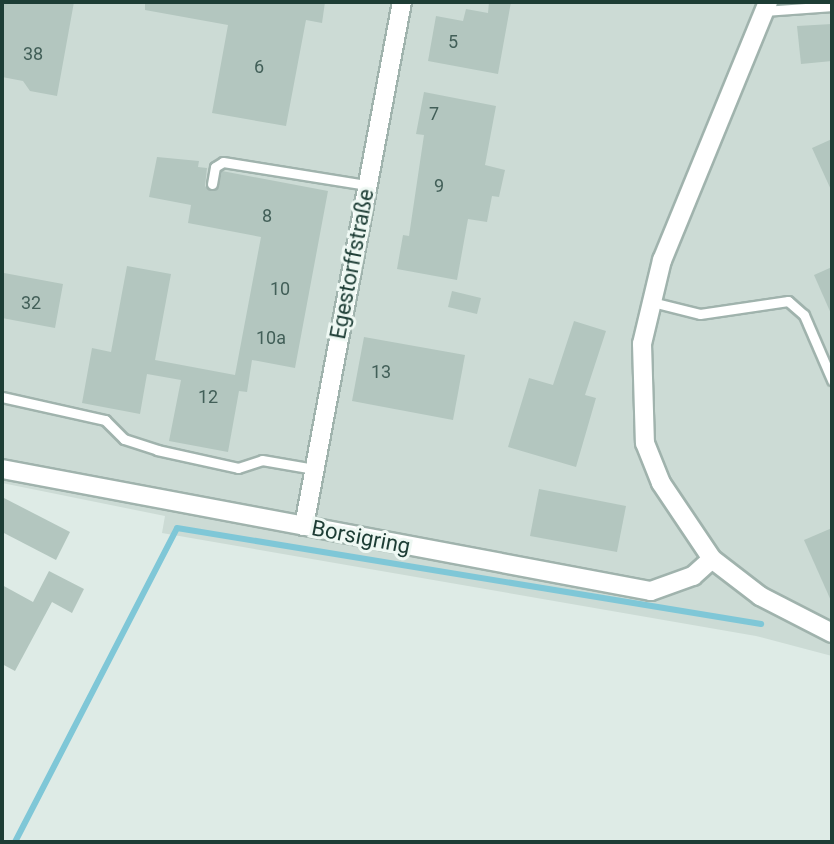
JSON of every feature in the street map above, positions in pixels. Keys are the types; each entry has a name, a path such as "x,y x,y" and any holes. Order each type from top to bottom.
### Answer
{"street":[{"name":"Egestorffstraße","path":"304,526 402,2"},
{"path":"766,6 662,260 642,344 645,443 661,483 712,559 781,609 832,633"},
{"name":"Borsigring","path":"2,469 651,591 693,576 712,559"}],"lane":[{"path":"766,6 832,6"},
{"path":"212,184 215,167 223,162 367,185"},
{"path":"652,302 700,314 788,301 804,315 832,380"},
{"path":"2,397 105,420 124,439 157,450 238,468 262,460 314,469"}],"shaded area":[{"path":"2,2 832,2 832,656 756,636 162,533 165,516 2,483"}],"building":[{"path":"2,2 74,2 57,96 30,91 23,81 2,77"},
{"path":"145,2 325,2 322,23 306,20 286,126 212,113 228,25 145,10"},
{"path":"489,2 511,2 498,74 428,61 436,16 463,21 466,9 488,13"},
{"path":"832,24 832,61 801,64 797,26"},
{"path":"424,92 496,106 485,165 505,170 499,197 492,196 487,222 468,219 457,280 397,269 403,235 409,236 424,135 416,134"},
{"path":"832,139 832,192 812,148"},
{"path":"157,157 199,161 198,167 207,168 205,186 210,191 218,188 222,171 328,191 295,368 252,360 247,392 239,391 228,452 169,441 181,380 147,374 140,414 82,403 92,348 111,352 127,266 171,274 155,360 235,375 261,237 188,223 191,205 149,197"},
{"path":"832,267 832,316 814,275"},
{"path":"4,273 63,284 55,328 2,318"},
{"path":"452,291 481,298 477,314 448,307"},
{"path":"574,321 606,331 585,395 596,398 576,467 508,447 529,378 553,385"},
{"path":"364,337 465,355 453,420 352,401"},
{"path":"539,489 626,506 617,552 530,536"},
{"path":"2,497 70,532 56,560 2,532"},
{"path":"832,528 832,603 804,540"},
{"path":"49,571 84,589 72,613 52,602 15,671 2,664 2,585 33,602"}],"waterway":[{"path":"15,842 177,528 761,624"}]}
